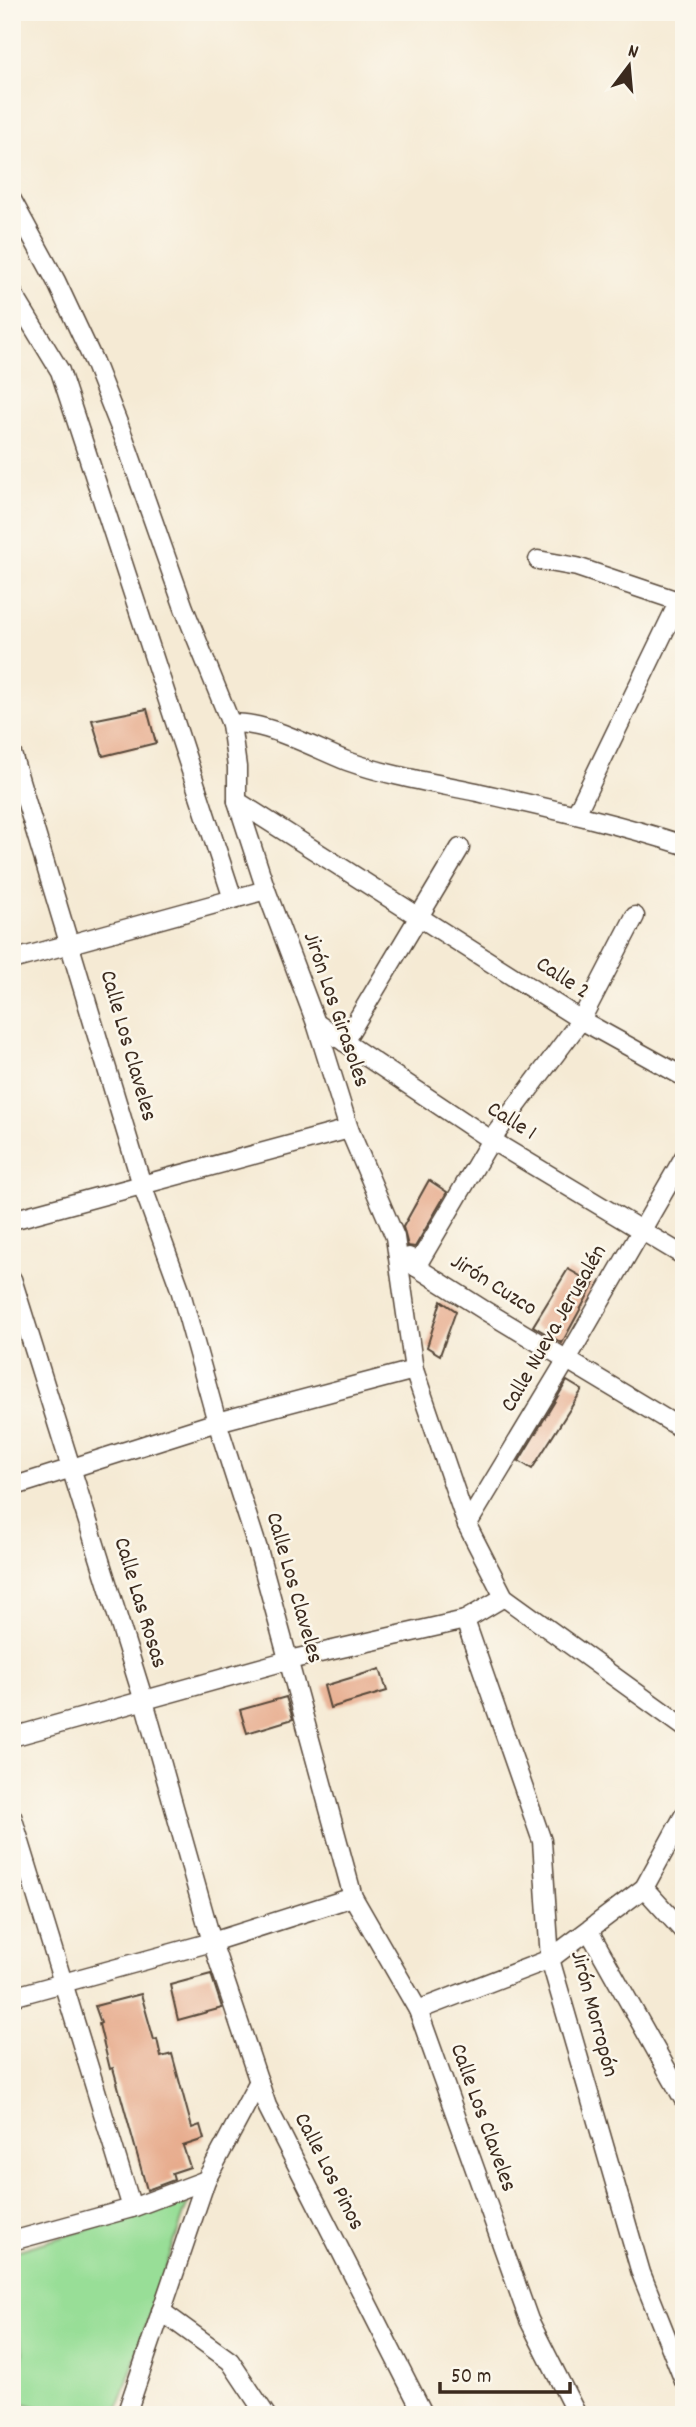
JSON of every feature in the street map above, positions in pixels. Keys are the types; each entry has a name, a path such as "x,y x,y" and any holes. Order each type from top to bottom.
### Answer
{"street":[{"name":"Jirón Los Girasoles","path":"12,200 78,327 124,438 184,608 231,724 237,767 237,801 266,890 316,1023 349,1129 395,1237 414,1370 467,1525 503,1597"},
{"path":"12,292 60,371 233,899"},
{"path":"538,560 586,569 681,602 576,814"},
{"path":"231,724 252,725 391,774 576,814 684,845"},
{"name":"Calle Los Claveles","path":"12,754 142,1185 180,1289 217,1422 258,1549 353,1896 418,2010 528,2320 577,2415"},
{"name":"Calle 2","path":"237,801 581,1020 684,1077"},
{"path":"344,1042 460,848"},
{"path":"12,960 266,890"},
{"path":"416,1267 491,1140 581,1020 635,916"},
{"name":"Calle 1","path":"316,1023 491,1140 684,1256"},
{"path":"12,1220 349,1129"},
{"name":"Calle Nueva Jerusalén","path":"467,1525 684,1157"},
{"name":"Jirón Cuzco","path":"395,1237 416,1267 566,1361 684,1430"},
{"name":"Calle Las Rosas","path":"12,1279 144,1701 212,1942"},
{"path":"12,1487 217,1422 414,1370"},
{"path":"12,1737 289,1660 465,1620 503,1597 684,1727"},
{"name":"Jirón Morropón","path":"465,1620 542,1841 550,1959 641,2273 684,2381"},
{"path":"418,2010 550,1959 589,1931 644,1888 684,1815"},
{"path":"12,1816 132,2208"},
{"path":"644,1888 684,1933"},
{"path":"12,1997 212,1942 353,1896"},
{"path":"589,1931 684,2100"},
{"name":"Calle Los Pinos","path":"212,1942 267,2105 424,2415"},
{"path":"126,2415 206,2180 258,2081"},
{"path":"12,2241 132,2208 206,2180"},
{"path":"161,2311 230,2361 266,2415"},
{"path":"12,2412 22,2415"}],"green space":[{"path":"189,2199 116,2415 65,2415 12,2400 24,2351 12,2314 12,2252"}],"building":[{"path":"147,709 156,743 103,756 92,720"},
{"path":"429,1180 447,1192 415,1247 408,1246 403,1227"},
{"path":"568,1269 594,1284 562,1343 533,1326"},
{"path":"441,1301 456,1311 440,1355 427,1347"},
{"path":"567,1381 582,1390 532,1469 519,1461"},
{"path":"380,1669 387,1691 330,1708 324,1686"},
{"path":"286,1697 293,1719 247,1733 240,1710"},
{"path":"211,1974 222,2008 178,2020 170,1985"},
{"path":"141,1994 161,2057 172,2054 192,2128 200,2125 204,2139 183,2146 190,2167 172,2173 174,2180 147,2190 113,2068 110,2069 95,2006"}]}
